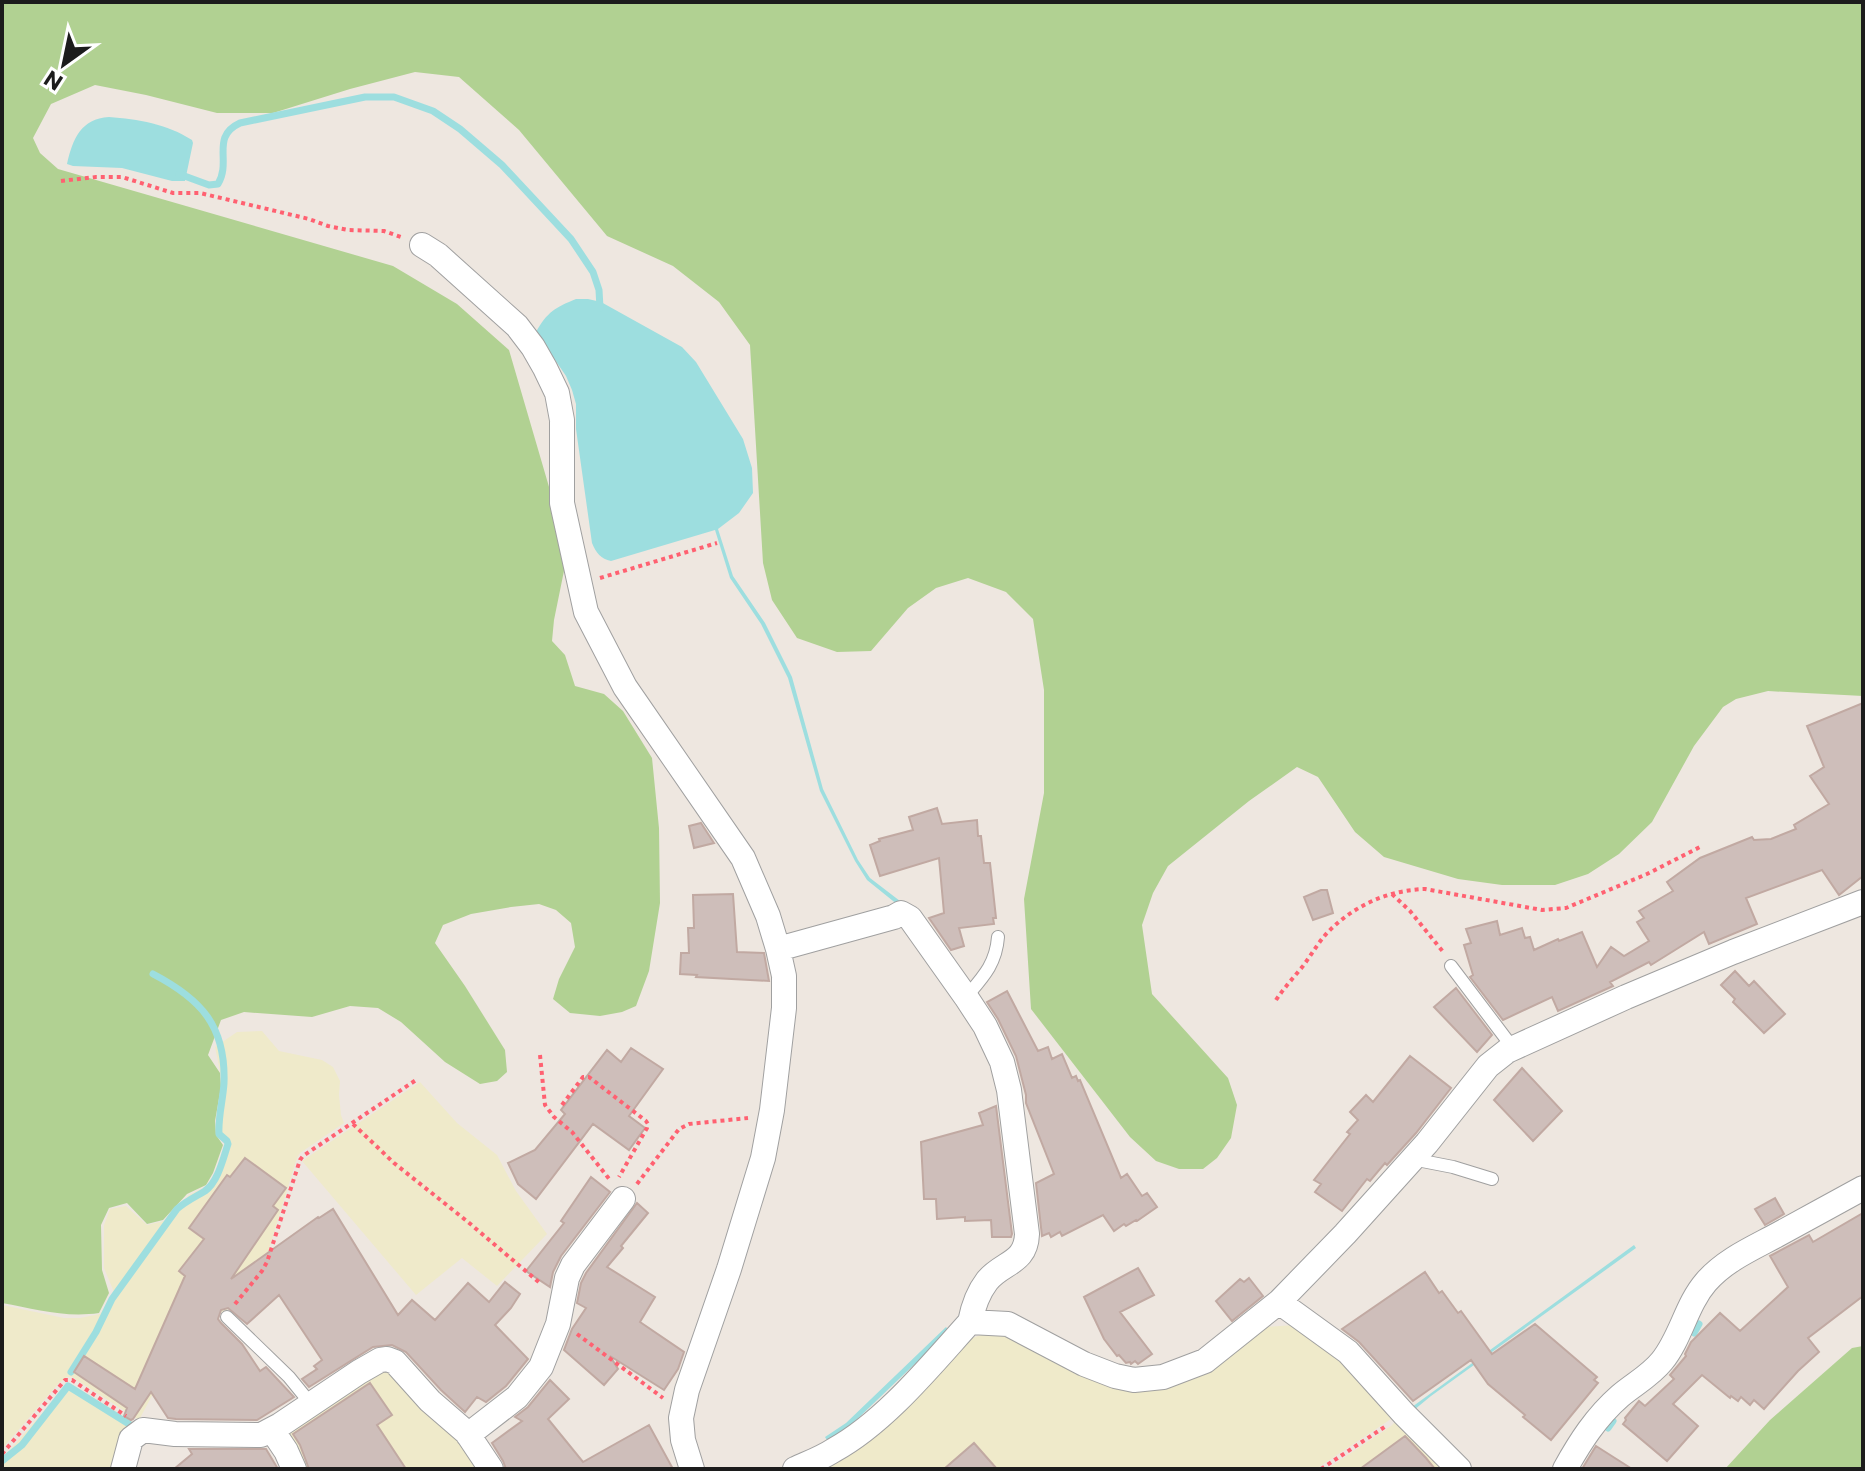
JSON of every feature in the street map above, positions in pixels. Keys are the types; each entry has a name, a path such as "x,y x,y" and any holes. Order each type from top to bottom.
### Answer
{"street":[{"path":"422,245 438,255 517,326 545,368 557,393 562,420 562,503 586,612 625,687 743,858 768,916 784,976 784,1008 763,1158 729,1269 696,1360 681,1418 683,1440 692,1469"},
{"path":"970,1322 1008,1324 1101,1372 1134,1380 1183,1371 1205,1361 1279,1302 1412,1159 1488,1066 1513,1048 1733,952 1863,902"},
{"path":"778,949 905,914 910,918 985,1026 1002,1062 1011,1104 1027,1234 1023,1251 989,1279 973,1304 970,1322 892,1406 836,1449 795,1469"},
{"path":"1565,1469 1605,1410 1663,1361 1706,1282 1733,1259 1863,1188"},
{"path":"468,1435 517,1397 541,1367 558,1324 567,1278 573,1265 623,1199"},
{"path":"1279,1302 1348,1352 1459,1469"},
{"path":"123,1469 131,1439 143,1430 175,1434 261,1435 359,1372 387,1359 395,1362 430,1401 468,1435 491,1469"},
{"path":"272,1430 294,1469"}],"lane":[{"path":"966,997 987,973 997,954 998,937"},
{"path":"1451,966 1513,1048"},
{"path":"1412,1159 1492,1179"},
{"path":"227,1317 289,1377 311,1404"}],"path":[{"path":"61,181 122,177 173,193 200,193 328,226 384,231 422,245"},
{"path":"579,584 717,543"},
{"path":"1276,1000 1328,932 1370,902 1392,893 1425,889 1542,910 1566,908 1647,874 1700,847"},
{"path":"1392,893 1444,952 1451,966"},
{"path":"540,1055 545,1105 572,1132 614,1186 648,1124 589,1077 583,1077 578,1082 562,1105"},
{"path":"227,1317 267,1262 303,1156 416,1080"},
{"path":"623,1199 679,1129 689,1124 771,1114"},
{"path":"353,1123 394,1163 538,1283 563,1299"},
{"path":"558,1324 596,1347 669,1402 683,1408"},
{"path":"2,1454 65,1380 72,1380 143,1430"},
{"path":"1321,1469 1402,1412"}],"shaded area":[{"path":"262,1031 279,1051 322,1060 333,1067 340,1081 344,1123 297,1158 267,1255 224,1314 217,1310 164,1373 139,1420 72,1377 67,1377 2,1449 2,1305 64,1318 100,1314 114,1292 104,1268 104,1225 110,1209 126,1206 147,1225 164,1221 189,1195 207,1186 215,1174 225,1144 218,1135 217,1121 223,1086 215,1047 237,1032"},
{"path":"420,1082 457,1123 497,1155 516,1191 547,1234 497,1286 462,1258 416,1295 302,1161"},
{"path":"1294,1325 1327,1346 1394,1415 1316,1469 813,1469 972,1338 984,1334 1003,1336 1118,1385 1265,1327"},
{"path":"393,1367 485,1469 298,1469 282,1436 364,1375"},
{"path":"71,1384 132,1422 118,1469 2,1469 2,1459"},
{"path":"1398,1419 1449,1469 1327,1469 1391,1426"}],"green space":[{"path":"2,2 1863,2 1863,696 1768,691 1736,699 1723,707 1694,746 1652,822 1619,854 1588,874 1555,885 1502,885 1458,879 1384,857 1355,832 1318,777 1297,767 1168,866 1153,893 1142,925 1152,994 1228,1078 1237,1105 1231,1138 1217,1158 1203,1169 1179,1169 1156,1161 1130,1137 1031,1009 1024,899 1044,793 1044,690 1033,619 1006,592 968,578 936,588 908,608 871,651 837,652 797,638 772,600 763,563 750,345 719,302 673,266 607,236 519,130 459,77 415,72 273,113 217,113 95,85 51,104 33,138 40,153 58,169 393,266 457,304 509,350 554,504 566,561 552,641 565,655 575,686 604,694 623,711 652,758 659,828 660,903 649,971 636,1006 600,1016 570,1013 553,999 575,947 571,923 556,910 539,904 511,907 471,914 443,925 435,943 505,1050 507,1072 497,1081 480,1084 445,1062 401,1022 378,1008 350,1006 312,1017 244,1012 221,1020 208,1055 220,1073 221,1087 215,1121 216,1135 223,1145 206,1185 187,1194 163,1220 147,1224 127,1203 109,1208 101,1225 102,1270 109,1293 99,1313 62,1314 2,1303"},
{"path":"1863,1346 1863,1469 1725,1469 1770,1420 1852,1348"}],"water":[{"path":"109,117 152,123 192,140 185,181 172,181 122,168 67,164 72,146 85,126"},
{"path":"576,299 601,302 682,347 696,362 743,439 752,468 753,493 739,513 718,529 733,576 765,623 792,677 823,789 858,860 870,878 900,901 898,905 867,880 820,791 788,678 761,624 730,578 715,530 611,561 597,553 592,543 576,429 576,404 566,376 536,332 553,311"},
{"path":"1634,1245 1636,1248 1414,1410 1412,1407"},
{"path":"946,1327 949,1331 848,1428 828,1442 825,1437 846,1423"}],"building":[{"path":"1863,703 1863,876 1839,895 1822,870 1746,898 1757,924 1709,944 1704,932 1651,965 1649,962 1610,982 1613,986 1558,1011 1552,997 1503,1020 1470,977 1473,975 1464,945 1471,943 1466,929 1497,921 1500,935 1522,928 1525,938 1530,937 1534,950 1582,932 1597,967 1611,947 1624,956 1649,941 1637,922 1644,918 1639,911 1673,891 1667,882 1700,858 1752,837 1754,840 1771,839 1796,829 1794,825 1829,804 1810,776 1824,767 1807,726"},
{"path":"937,808 942,824 977,820 984,863 990,863 996,918 993,918 994,924 959,928 964,946 951,950 929,918 944,913 939,858 880,876 870,845 879,839 913,830 909,817"},
{"path":"701,823 714,843 694,848 689,826"},
{"path":"1327,890 1333,913 1313,920 1304,897"},
{"path":"733,894 737,952 764,953 769,981 680,974 681,953 689,953 688,928 694,928 693,895"},
{"path":"1735,971 1749,986 1754,981 1785,1014 1764,1033 1733,1002 1735,999 1721,985"},
{"path":"1456,988 1492,1035 1477,1052 1434,1007"},
{"path":"1007,991 1038,1051 1048,1047 1052,1059 1062,1054 1072,1078 1076,1076 1080,1080 1121,1178 1127,1174 1142,1196 1147,1193 1157,1207 1137,1221 1124,1224 1114,1231 1103,1215 1062,1236 1060,1232 1051,1237 1049,1233 1042,1236 1036,1183 1054,1174 1026,1103 1016,1056 987,1002"},
{"path":"631,1048 663,1069 629,1116 645,1128 629,1150 593,1124 536,1199 518,1184 508,1163 535,1150 565,1114 561,1110 607,1050 621,1062"},
{"path":"1410,1056 1451,1088 1416,1133 1370,1181 1367,1179 1342,1211 1315,1192 1321,1184 1314,1180 1358,1120 1350,1112 1366,1095 1373,1102"},
{"path":"1522,1068 1562,1111 1533,1141 1494,1100"},
{"path":"996,1106 1011,1237 992,1237 991,1220 965,1221 965,1217 937,1219 936,1199 924,1199 921,1142 983,1125 979,1113"},
{"path":"245,1158 286,1188 273,1206 278,1210 231,1279 333,1209 398,1315 412,1300 435,1320 468,1283 489,1302 505,1282 520,1294 495,1325 528,1359 506,1386 486,1402 477,1397 465,1412 406,1352 392,1345 373,1347 309,1387 302,1379 317,1369 314,1366 322,1360 279,1295 247,1324 228,1308 221,1310 218,1319 242,1344 260,1371 266,1367 294,1397 257,1420 176,1419 168,1418 151,1392 133,1419 124,1416 127,1408 74,1372 84,1356 135,1389 185,1276 179,1271 204,1239 189,1228 227,1175 230,1177"},
{"path":"591,1177 610,1192 561,1256 550,1287 526,1271 564,1223 561,1221"},
{"path":"1775,1198 1784,1214 1765,1225 1755,1209"},
{"path":"637,1203 648,1213 607,1267 655,1297 640,1322 684,1352 678,1369 664,1390 610,1356 618,1369 604,1385 564,1350 572,1329 586,1308 577,1303 581,1283"},
{"path":"1863,1213 1863,1296 1808,1338 1819,1352 1764,1409 1754,1400 1750,1405 1741,1397 1738,1401 1730,1398 1702,1375 1673,1404 1698,1426 1667,1461 1623,1424 1639,1401 1645,1406 1674,1379 1670,1375 1686,1356 1691,1342 1720,1313 1740,1331 1788,1287 1770,1256 1809,1235 1813,1242"},
{"path":"1138,1268 1154,1295 1120,1312 1152,1354 1138,1364 1135,1361 1131,1364 1117,1356 1104,1339 1084,1297"},
{"path":"1425,1272 1439,1293 1442,1291 1458,1313 1461,1311 1492,1354 1535,1324 1597,1377 1594,1380 1598,1383 1551,1440 1488,1384 1471,1360 1413,1401 1359,1342 1342,1329"},
{"path":"1249,1278 1263,1296 1232,1321 1216,1301 1240,1279 1244,1282"},
{"path":"550,1380 569,1399 548,1419 583,1462 649,1425 673,1469 506,1469 492,1443 522,1421 515,1417 528,1407"},
{"path":"370,1383 392,1415 377,1425 406,1469 309,1469 293,1434"},
{"path":"1405,1436 1435,1469 1360,1469"},
{"path":"974,1443 997,1469 944,1469"},
{"path":"1596,1446 1632,1469 1582,1469"},
{"path":"189,1449 266,1449 278,1469 174,1469 192,1454"}],"waterway":[{"path":"179,174 209,185 218,184 222,175 226,135 240,123 365,97 394,97 433,111 460,129 502,165 571,239 593,272 599,290 600,308"},
{"path":"71,1372 112,1299 177,1209 205,1191 213,1182 228,1144 219,1134 224,1083 220,1045 215,1030 197,1004 153,974"},
{"path":"1694,1333 1699,1324"},
{"path":"2,1461 22,1445 68,1386 129,1424"},
{"path":"1608,1428 1613,1421"}]}
